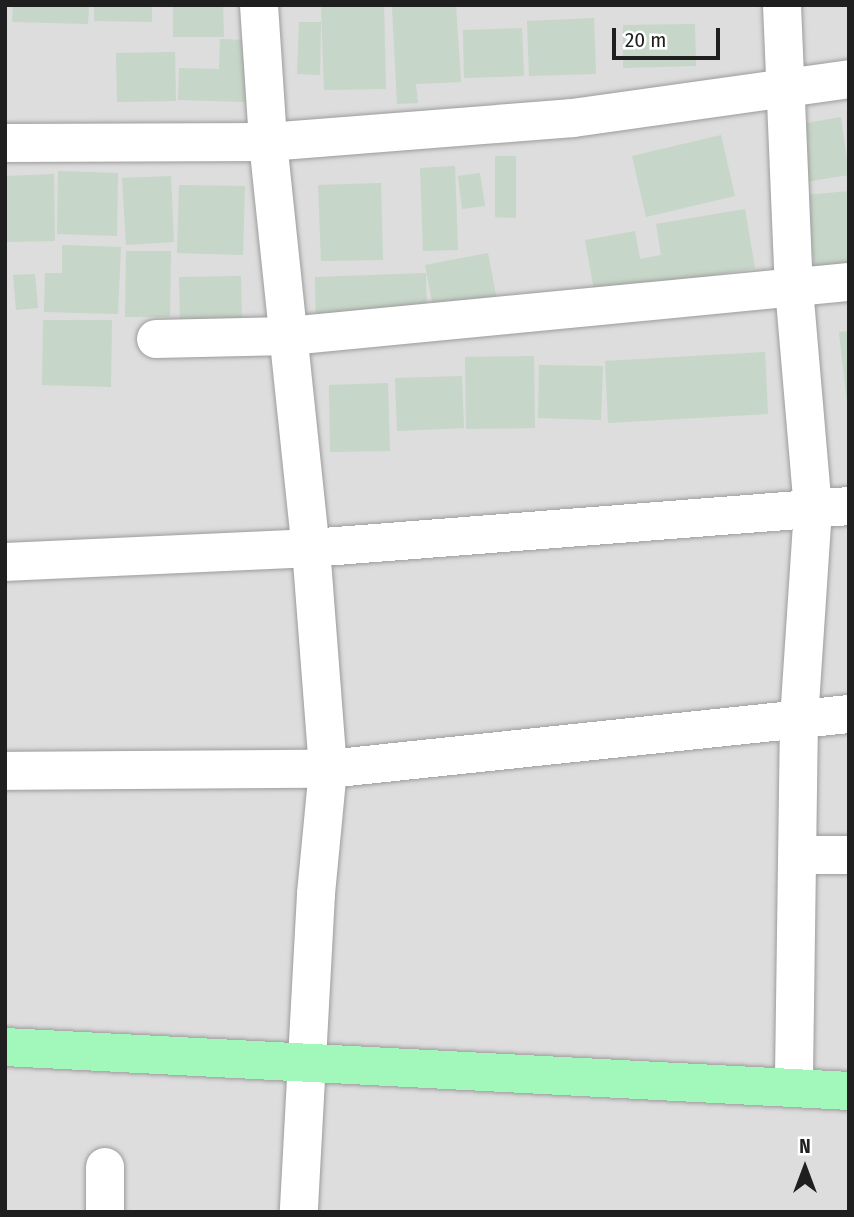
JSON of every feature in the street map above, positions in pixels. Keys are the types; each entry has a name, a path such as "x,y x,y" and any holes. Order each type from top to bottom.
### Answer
{"main road":[{"path":"5,1047 305,1059 849,1091"}],"street":[{"path":"259,5 268,142 311,548 328,769 305,1059 299,1212"},
{"path":"782,5 794,288 831,507 799,718 794,1088"},
{"path":"5,143 268,142 573,118 849,79"},
{"path":"156,339 289,337 849,282"},
{"path":"5,562 311,548 831,507"},
{"path":"5,771 328,769 849,714"},
{"path":"798,855 849,855"},
{"path":"105,1167 105,1212"}],"shaded area":[{"path":"5,5 849,5 849,1212 5,1212"}],"building":[{"path":"13,5 89,5 88,24 12,22"},
{"path":"94,5 152,5 152,22 94,21"},
{"path":"173,5 223,5 224,37 173,37"},
{"path":"321,5 384,5 386,89 324,90"},
{"path":"392,5 456,5 461,82 416,84 418,103 397,104"},
{"path":"594,18 596,74 529,76 527,21"},
{"path":"299,22 321,22 320,75 297,74"},
{"path":"695,24 696,66 623,68 623,25"},
{"path":"522,28 524,76 464,78 463,30"},
{"path":"220,39 246,40 245,102 178,100 179,68 219,69"},
{"path":"175,52 176,101 117,102 116,53"},
{"path":"841,117 849,175 805,182 796,125"},
{"path":"721,135 735,196 646,217 632,156"},
{"path":"495,156 516,156 516,218 495,217"},
{"path":"455,166 458,250 423,251 420,168"},
{"path":"58,171 118,173 117,236 57,234"},
{"path":"480,173 485,206 462,209 458,176"},
{"path":"54,174 55,241 6,242 5,176"},
{"path":"171,176 174,242 126,245 122,178"},
{"path":"381,183 383,260 321,261 318,185"},
{"path":"179,185 245,186 243,255 177,253"},
{"path":"849,191 849,263 814,267 806,195"},
{"path":"745,209 755,268 595,296 585,240 635,231 640,259 661,255 656,224"},
{"path":"62,245 121,247 118,314 44,312 45,273 62,273"},
{"path":"126,251 171,251 170,317 125,317"},
{"path":"488,253 497,300 434,312 425,265"},
{"path":"426,273 427,317 316,340 315,277"},
{"path":"35,274 38,308 16,310 13,275"},
{"path":"241,276 242,323 180,323 179,277"},
{"path":"43,320 112,320 111,387 42,385"},
{"path":"849,331 849,403 847,403 839,332"},
{"path":"765,352 768,414 608,423 605,361"},
{"path":"534,356 535,428 466,429 465,357"},
{"path":"539,365 603,366 601,420 538,418"},
{"path":"462,376 464,428 397,431 395,378"},
{"path":"388,383 390,451 330,452 329,385"}]}
